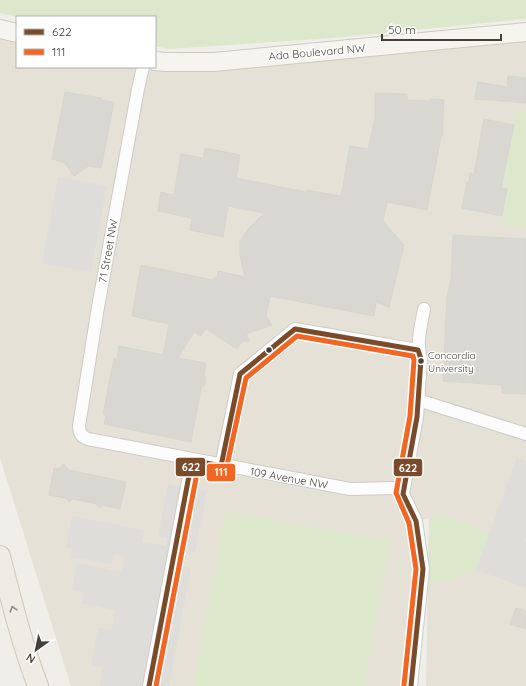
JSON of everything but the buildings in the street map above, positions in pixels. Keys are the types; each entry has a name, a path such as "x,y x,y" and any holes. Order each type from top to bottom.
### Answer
{"main road":[{"path":"0,556 12,605 38,686"}],"street":[{"path":"0,29 16,33"},
{"name":"Ada Boulevard NW","path":"156,61 214,62 526,32"},
{"name":"71 Street NW","path":"81,435 79,426 98,307 143,68"},
{"path":"411,686 423,569 416,520 402,494 417,417 421,359 418,350 424,309"},
{"path":"221,466 240,374 295,329 418,350"},
{"path":"418,400 526,434"},
{"name":"109 Avenue NW","path":"81,435 88,439 221,466 350,489 395,488 402,494"},
{"path":"149,686 192,460"}],"shaded area":[{"path":"0,29 16,33 16,68 156,68 526,32 526,686 426,686 429,518 416,521 423,569 411,686 71,686 0,458"},
{"path":"58,177 107,186 91,272 42,264"},
{"path":"517,457 526,461 526,588 476,570"},
{"path":"168,484 207,492 195,552 184,551 181,566 191,568 169,686 100,686 103,668 91,665 98,628 111,630 115,610 81,603 83,592 72,590 77,563 121,572 124,556 114,554 112,564 71,557 72,549 66,548 72,516 144,530 142,542 166,546 167,538 158,537"}],"green space":[{"path":"0,0 526,0 526,19 333,38 169,49 156,46 156,16 16,17 0,13"},
{"path":"516,111 526,113 526,229 504,225 502,216 507,190 503,179"},
{"path":"225,511 390,541 364,686 193,686"},
{"path":"437,513 489,533 476,570 428,586 429,518"}],"transit line":[{"name":"622","path":"149,686 192,460 221,466 240,374 295,329 418,350 421,359 417,417 403,494 416,521 423,569 411,686"},
{"name":"111","path":"156,686 198,468 220,473 226,470 246,378 297,336 413,356 410,416 396,493 409,523 416,569 404,685"}],"place":[{"name":"Concordia University","path":"421,361"}]}
